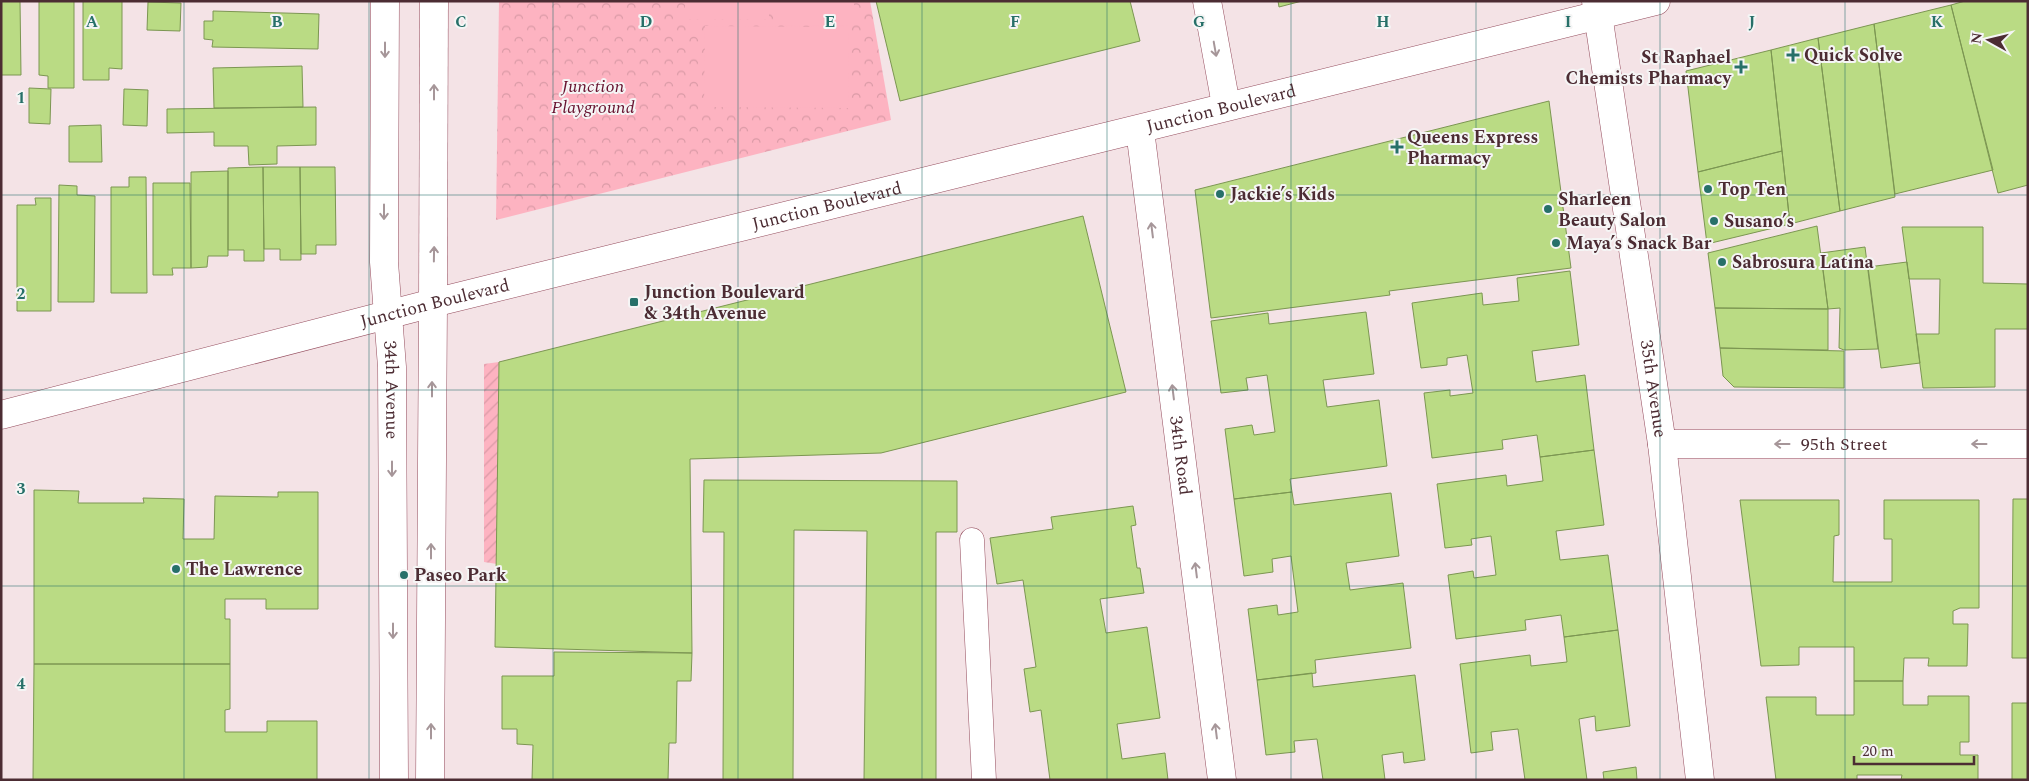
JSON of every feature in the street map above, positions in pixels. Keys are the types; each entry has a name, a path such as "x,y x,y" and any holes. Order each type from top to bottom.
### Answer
{"street":[{"name":"34th Avenue","path":"385,1 384,262 392,367 394,780"},
{"path":"430,780 434,1"},
{"path":"1207,1 1226,106"},
{"name":"Junction Boulevard","path":"1,415 433,303 1140,130 1597,9 1656,1"},
{"name":"35th Avenue","path":"1597,9 1662,444 1700,780"},
{"name":"34th Road","path":"1140,130 1222,780"},
{"name":"95th Street","path":"1662,444 2028,444"}],"lane":[{"path":"972,540 984,780"}],"green space":[{"name":"Junction Playground","path":"499,1 870,1 891,120 496,220"},
{"path":"685,1 769,1 769,19 685,19"},
{"path":"774,1 854,1 854,26 774,25"},
{"path":"705,26 849,27 848,108 704,107"},
{"path":"499,362 497,564 484,562 484,364"}],"building":[{"path":"1,1 20,1 21,75 1,75"},
{"path":"39,1 74,1 74,88 48,88 48,76 39,75"},
{"path":"83,1 122,1 122,69 109,68 109,80 83,80"},
{"path":"876,1 1130,1 1140,41 900,101"},
{"path":"1278,1 1302,1 1279,7"},
{"path":"1965,1 2028,1 2028,185 1998,193 1951,5"},
{"path":"148,2 181,3 180,31 147,30"},
{"path":"1951,5 1993,170 1895,194 1874,24"},
{"path":"213,11 319,14 318,49 212,47 213,40 204,39 204,21 213,21"},
{"path":"1874,24 1895,197 1840,211 1818,38"},
{"path":"1818,38 1840,211 1790,224 1771,50"},
{"path":"1771,50 1782,151 1698,172 1686,71"},
{"path":"302,66 303,107 214,108 213,68"},
{"path":"29,88 51,89 50,124 29,123"},
{"path":"124,89 148,90 147,126 123,125"},
{"path":"1549,101 1571,268 1389,291 1390,295 1211,318 1195,190"},
{"path":"316,107 316,145 277,146 277,164 249,165 248,146 214,146 214,132 167,133 167,109"},
{"path":"101,125 102,162 69,162 69,126"},
{"path":"1782,151 1790,224 1707,244 1698,172"},
{"path":"263,167 264,261 244,261 244,250 228,250 228,168"},
{"path":"263,167 300,167 301,260 280,260 280,249 264,249"},
{"path":"300,167 335,167 336,245 316,245 316,254 301,254"},
{"path":"228,171 228,256 208,256 207,267 191,268 191,172"},
{"path":"129,177 146,177 147,293 111,293 111,187 129,187"},
{"path":"153,183 190,183 191,268 172,268 173,275 153,275"},
{"path":"59,185 77,186 77,195 95,196 94,302 58,302"},
{"path":"35,198 51,198 51,311 17,311 17,205 36,205"},
{"path":"1083,216 1126,392 881,453 690,459 692,653 495,647 499,362"},
{"path":"1817,226 1828,309 1715,308 1708,253"},
{"path":"1902,227 1983,227 1983,283 2028,284 2028,329 1995,329 1995,387 1923,388 1916,334 1939,334 1940,279 1909,279"},
{"path":"1865,247 1878,349 1844,350 1839,348 1840,308 1828,309 1821,253"},
{"path":"1907,262 1920,363 1881,368 1868,267"},
{"path":"1570,271 1579,345 1532,351 1536,382 1585,375 1594,450 1540,457 1537,435 1502,440 1503,449 1432,458 1424,393 1450,390 1450,396 1473,393 1467,355 1447,358 1447,365 1421,368 1412,303 1482,293 1483,305 1519,301 1517,278"},
{"path":"1715,308 1828,309 1828,350 1720,348"},
{"path":"1366,312 1374,374 1323,380 1327,407 1379,400 1387,466 1290,479 1292,492 1234,499 1225,429 1252,425 1254,435 1275,432 1267,375 1246,378 1248,390 1221,393 1211,321 1268,313 1269,324"},
{"path":"1720,348 1844,351 1844,388 1734,387 1723,376"},
{"path":"1594,450 1604,525 1556,531 1560,560 1608,555 1618,630 1564,637 1561,615 1525,620 1526,630 1456,639 1448,575 1473,571 1474,578 1496,575 1491,536 1471,539 1472,545 1445,548 1437,484 1506,475 1507,486 1543,481 1540,457"},
{"path":"704,480 957,481 957,532 936,532 936,780 864,780 867,531 794,530 793,780 723,780 724,532 703,532"},
{"name":"The Lawrence","path":"34,490 79,491 78,503 144,503 143,498 184,499 183,539 214,539 215,496 278,497 278,492 318,492 318,609 266,609 266,599 225,599 225,619 230,619 230,664 34,664"},
{"path":"1292,492 1294,505 1391,493 1399,556 1346,563 1350,590 1403,583 1411,648 1315,660 1316,673 1257,680 1248,609 1277,605 1278,615 1298,612 1291,556 1272,559 1273,572 1244,576 1234,499"},
{"path":"2013,499 2028,499 2028,658 2012,658"},
{"path":"1740,500 1839,500 1839,535 1834,536 1833,582 1892,582 1892,539 1884,539 1884,500 1979,500 1979,608 1960,608 1953,611 1953,624 1968,624 1967,666 1928,666 1929,658 1904,658 1903,681 1854,681 1854,647 1799,647 1799,665 1761,666"},
{"path":"1133,506 1136,525 1131,526 1137,568 1140,568 1144,593 1100,599 1106,633 1147,627 1160,718 1117,724 1122,759 1165,753 1168,780 1050,780 1041,710 1030,712 1024,669 1036,667 1023,580 997,584 990,538 1053,529 1051,517"},
{"path":"1618,630 1630,726 1596,731 1595,716 1579,719 1587,780 1525,780 1518,729 1491,732 1493,750 1471,753 1460,664 1530,655 1531,666 1567,662 1564,637"},
{"path":"554,652 692,653 691,681 677,681 676,743 669,743 668,780 532,780 533,745 517,744 517,729 502,729 502,676 554,676"},
{"path":"34,664 230,664 230,709 225,710 225,732 267,732 267,721 317,721 317,780 33,780"},
{"path":"1312,673 1313,687 1415,675 1425,760 1404,763 1403,752 1382,755 1385,780 1323,780 1317,739 1294,741 1295,752 1266,755 1257,680"},
{"path":"1854,681 1903,681 1903,705 1928,705 1928,696 1969,696 1969,742 1960,742 1960,755 1978,755 1978,780 1901,780 1902,775 1857,775 1857,780 1776,780 1766,697 1816,697 1816,715 1854,715"},
{"path":"2012,703 2028,703 2028,780 2012,780"},
{"path":"1636,767 1637,780 1604,780 1603,772"}],"place":[{"name":"Quick Solve","path":"1793,55"},
{"name":"St Raphael Chemists Pharmacy","path":"1741,67"},
{"name":"Queens Express Pharmacy","path":"1397,147"},
{"name":"Top Ten","path":"1708,189"},
{"name":"Jackie’s Kids","path":"1220,194"},
{"name":"Sharleen Beauty Salon","path":"1548,209"},
{"name":"Susano’s","path":"1714,221"},
{"name":"Maya’s Snack Bar","path":"1556,243"},
{"name":"Sabrosura Latina","path":"1722,262"},
{"name":"Junction Boulevard & 34th Avenue","path":"634,302"},
{"name":"The Lawrence","path":"176,569"},
{"name":"Paseo Park","path":"404,575"}]}
